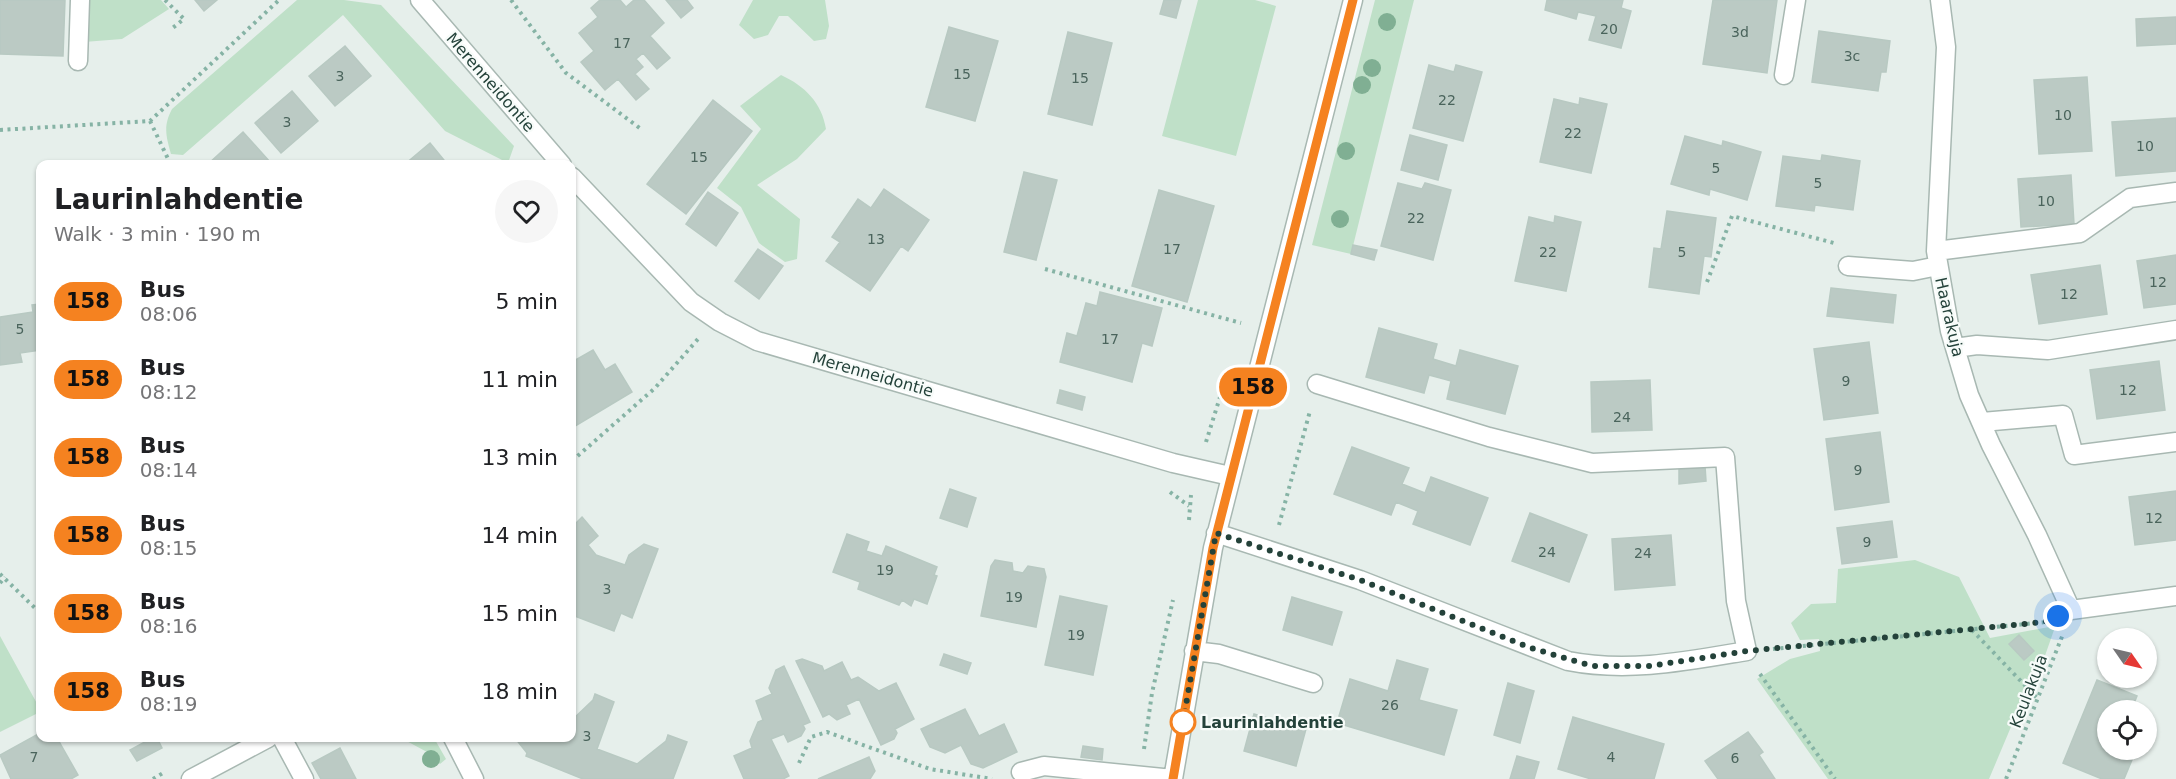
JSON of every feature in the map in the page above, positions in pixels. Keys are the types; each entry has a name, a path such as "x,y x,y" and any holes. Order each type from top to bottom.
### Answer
{"street":[{"path":"78,61 80,0"},
{"name":"Merenneidontie","path":"420,0 558,160"},
{"path":"1021,772 1044,766 1173,779 1216,533 1353,0"},
{"path":"1784,75 1796,0"},
{"name":"Haarakuja","path":"1940,0 1946,47 1937,258 1955,348 1969,395 2071,610"},
{"name":"Merenneidontie","path":"576,181 691,302 720,322 757,341 1173,463 1230,476"},
{"path":"1848,266 1913,271 1937,258 2080,234 2130,198 2176,192"},
{"path":"1955,348 1977,345 2048,350 2176,330"},
{"path":"1216,533 1360,580 1568,661 1592,666 1650,666 1747,651 1736,601 1725,457 1592,463 1489,437 1317,384"},
{"path":"1982,422 2063,415 2074,455 2176,442"},
{"path":"2071,610 2176,597"},
{"path":"1194,651 1219,654 1313,683"},
{"path":"191,779 260,742"},
{"path":"284,742 304,779"},
{"path":"455,742 474,779"}],"path":[{"path":"165,0 184,19 170,30"},
{"path":"0,130 150,121 279,0"},
{"path":"511,0 566,73 641,129"},
{"path":"150,121 169,160"},
{"path":"1707,282 1732,216 1843,246 1848,266"},
{"path":"1045,269 1243,324"},
{"path":"576,457 655,388 702,334"},
{"path":"1272,550 1317,384"},
{"path":"0,584 2,576"},
{"path":"2,576 35,608"},
{"path":"1835,779 1766,684 1747,651 2044,622 2071,610"},
{"name":"Keulakuja","path":"2006,779 2071,610"},
{"path":"1971,630 2038,699"},
{"path":"799,763 811,736 827,732 930,769 992,779"}],"green space":[{"path":"87,0 161,0 169,9 122,39 84,42"},
{"path":"297,0 344,0 381,5 514,146 509,160 502,160 445,131 343,15 183,155 171,154 168,142 167,121 172,109"},
{"path":"753,0 825,0 829,26 826,39 814,41 788,16 779,16 768,35 754,39 739,25"},
{"path":"1198,0 1255,0 1276,6 1236,156 1162,136"},
{"path":"1375,0 1414,0 1351,254 1312,245"},
{"path":"781,75 798,84 811,96 821,111 826,129 797,159 757,185 800,219 797,259 785,262 759,243 741,207 717,188 761,129 740,106"},
{"path":"1915,560 1959,577 1990,638 2049,627 2054,630 2034,687 2024,696 1989,779 1828,779 1757,679 1790,659 1820,651 1819,639 1800,640 1791,623 1811,604 1836,603 1838,569"},
{"path":"0,636 36,702 36,714 0,732"},
{"path":"408,742 436,742 446,759 440,764 427,752"}],"building":[{"path":"0,0 65,0 63,56 0,54"},
{"path":"195,0 217,0 204,11"},
{"path":"600,0 620,0 626,7 634,0 644,0 664,23 650,36 670,58 657,69 643,53 636,59 643,67 635,74 649,89 636,100 618,79 605,90 581,62 594,51 579,33 598,17 591,8"},
{"path":"666,0 687,0 693,8 681,18"},
{"path":"1164,0 1181,0 1176,18 1160,14"},
{"path":"1547,0 1623,0 1621,8 1631,11 1621,48 1589,40 1596,16 1578,12 1576,19 1545,10"},
{"path":"1713,0 1777,0 1767,73 1703,64"},
{"path":"2176,17 2176,44 2137,46 2136,19"},
{"path":"949,27 998,41 975,121 926,107"},
{"path":"1819,31 1890,41 1886,72 1881,72 1878,91 1812,82"},
{"path":"1068,32 1112,43 1092,125 1048,114"},
{"path":"345,46 371,76 335,106 309,76"},
{"path":"1429,65 1454,72 1456,65 1482,72 1463,141 1413,128"},
{"path":"2087,77 2092,151 2039,154 2034,80"},
{"path":"292,91 318,121 281,153 255,123"},
{"path":"1580,98 1607,104 1591,173 1540,162 1554,99 1579,105"},
{"path":"713,100 752,131 686,214 647,184"},
{"path":"2176,118 2176,171 2116,176 2112,122"},
{"path":"243,132 268,160 212,160"},
{"path":"1410,135 1447,145 1438,180 1401,170"},
{"path":"1685,136 1722,146 1723,141 1761,152 1747,200 1710,189 1709,195 1671,184"},
{"path":"430,143 444,160 410,160"},
{"path":"1822,155 1860,161 1853,210 1815,205 1814,211 1776,206 1783,156 1821,161"},
{"path":"1024,172 1057,180 1036,260 1004,252"},
{"path":"2071,175 2074,224 2021,227 2018,179"},
{"path":"1398,183 1422,189 1425,183 1451,190 1433,260 1381,246"},
{"path":"884,189 929,220 908,251 901,246 870,291 826,261 840,242 832,237 858,199 871,208"},
{"path":"1159,190 1214,206 1187,302 1132,286"},
{"path":"708,192 738,213 716,246 686,224"},
{"path":"1667,211 1716,218 1711,257 1704,256 1699,294 1649,287 1654,248 1661,249"},
{"path":"1555,216 1581,222 1566,291 1515,281 1529,217 1554,223"},
{"path":"1353,245 1377,250 1374,260 1351,254"},
{"path":"758,249 783,266 759,299 735,281"},
{"path":"2176,255 2176,304 2144,308 2137,261"},
{"path":"2100,265 2107,314 2039,324 2031,275"},
{"path":"1831,288 1896,295 1893,323 1827,316"},
{"path":"1100,292 1162,308 1152,346 1142,343 1132,382 1060,362 1067,333 1077,336 1086,303 1097,306"},
{"path":"36,304 36,351 20,353 22,362 0,365 0,317 33,312 32,305"},
{"path":"1379,328 1437,344 1433,359 1456,366 1460,350 1518,366 1505,414 1447,399 1451,381 1429,375 1424,393 1366,377"},
{"path":"1869,342 1878,413 1824,420 1814,349"},
{"path":"593,350 605,370 615,364 632,392 576,426 576,360"},
{"path":"2159,361 2165,410 2097,419 2090,370"},
{"path":"1650,380 1652,430 1592,432 1591,382"},
{"path":"1060,390 1085,397 1082,410 1057,403"},
{"path":"1880,432 1889,502 1835,510 1826,439"},
{"path":"1352,447 1409,468 1402,484 1425,493 1431,477 1488,498 1470,545 1413,524 1418,511 1396,502 1391,515 1334,494"},
{"path":"1705,466 1706,481 1679,484 1679,468"},
{"path":"950,489 976,498 967,527 940,518"},
{"path":"2176,491 2176,540 2135,545 2129,497"},
{"path":"1530,513 1587,535 1569,582 1512,561"},
{"path":"582,517 598,536 588,545 596,555 625,565 629,555 644,544 658,549 632,618 621,613 614,631 576,617 576,523"},
{"path":"1892,521 1897,557 1842,564 1837,528"},
{"path":"847,534 869,542 866,551 882,556 886,546 937,567 934,575 937,576 927,604 914,599 911,606 902,600 899,605 858,589 860,582 833,572"},
{"path":"1671,535 1675,585 1615,590 1612,539"},
{"path":"995,560 1012,563 1013,571 1023,573 1028,566 1044,569 1046,577 1036,627 981,616 991,566"},
{"path":"1060,596 1107,606 1093,675 1045,665"},
{"path":"1292,597 1342,612 1332,645 1283,630"},
{"path":"2019,635 2034,651 2024,660 2009,644"},
{"path":"944,654 971,663 967,674 940,665"},
{"path":"802,659 822,666 824,671 842,662 851,680 858,677 879,691 896,683 914,719 895,729 897,733 894,739 881,745 859,699 846,705 850,714 837,720 829,714 823,717 796,661"},
{"path":"1397,660 1428,669 1419,700 1457,710 1444,755 1337,723 1350,679 1388,691"},
{"path":"784,666 810,722 803,725 805,729 801,736 788,742 784,734 771,739 789,776 783,779 744,779 734,756 752,748 750,741 758,722 763,720 756,701 772,694 769,688 776,670"},
{"path":"2097,680 2097,688 2117,688 2137,696 2135,700 2097,700 2097,760 2132,760 2124,779 2102,779 2063,763"},
{"path":"1508,683 1534,691 1520,743 1494,735"},
{"path":"595,694 614,702 597,749 637,764 666,741 668,735 687,742 673,779 583,779 526,756 527,753 518,742 576,742 576,716 593,700"},
{"path":"965,709 979,736 1004,724 1017,752 983,768 971,764 961,745 945,753 930,747 921,729"},
{"path":"1254,714 1306,729 1296,766 1244,751"},
{"path":"1573,717 1664,744 1654,779 1591,779 1558,769"},
{"path":"1748,732 1763,752 1759,755 1775,779 1718,779 1705,761"},
{"path":"36,735 36,742 59,742 78,775 71,779 11,779 0,755"},
{"path":"145,742 159,742 162,748 137,761 130,750"},
{"path":"1083,746 1103,749 1102,760 1081,757"},
{"path":"340,748 356,779 321,779 312,763"},
{"path":"1517,756 1539,762 1534,779 1510,779"},
{"path":"869,757 875,771 870,779 818,779"}],"bus line":[{"name":"158","path":"1173,779 1213,548 1353,0"}],"place":[{"name":"Laurinlahdentie","path":"1183,722"}],"route":[{"path":"1183,722 1216,533 1360,580 1531,648 1568,661 1592,666 1650,666 1747,651 2044,622 2058,616"}]}
